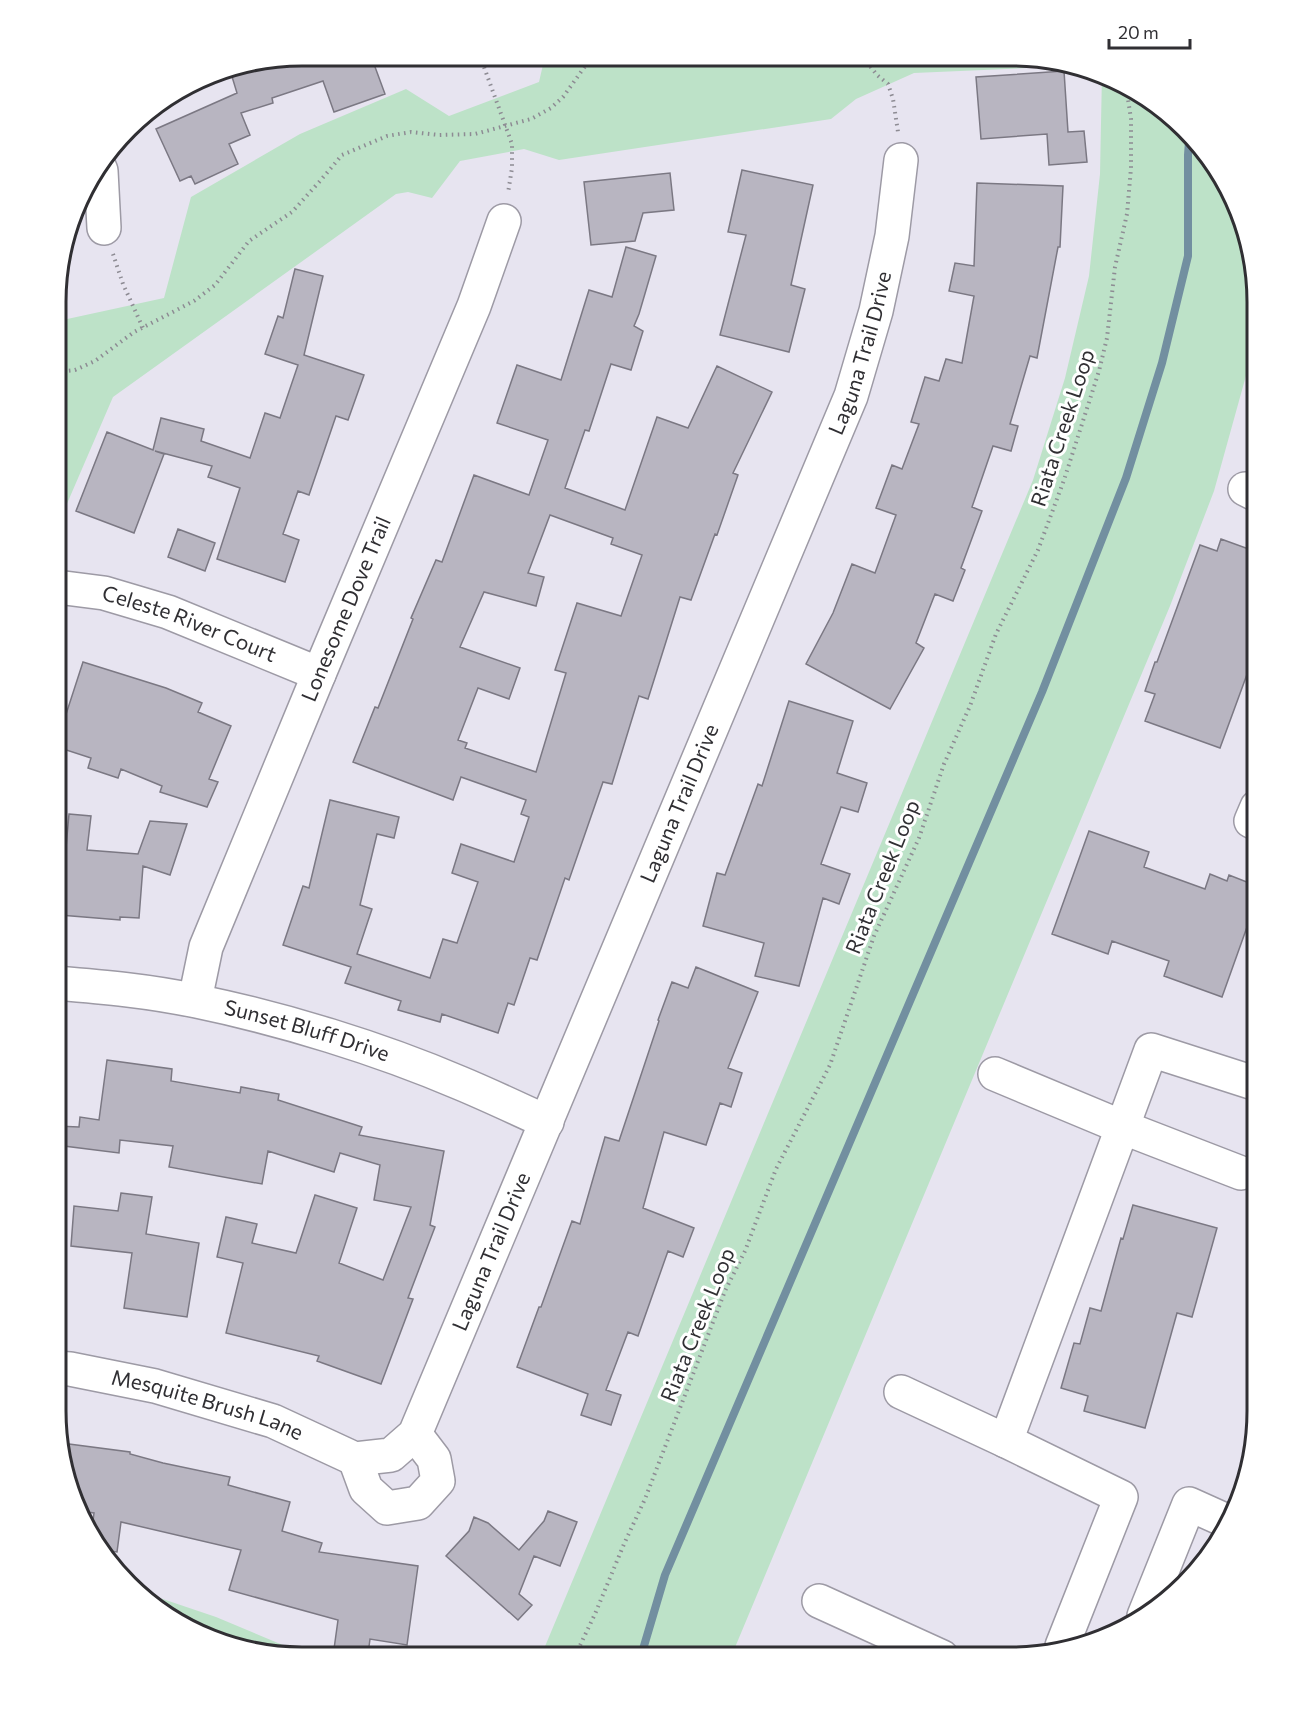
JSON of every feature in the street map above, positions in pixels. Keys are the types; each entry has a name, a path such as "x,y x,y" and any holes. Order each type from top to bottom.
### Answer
{"street":[{"name":"Laguna Trail Drive","path":"355,1459 391,1455 415,1434 547,1122 851,396 876,311 892,237 901,160"},
{"path":"101,178 104,228"},
{"name":"Lonesome Dove Trail","path":"195,1000 206,947 474,306 504,221"},
{"name":"Celeste River Court","path":"66,588 104,593 168,612 319,674"},
{"name":"Sunset Bluff Drive","path":"66,984 109,987 195,1000 279,1021 359,1046 459,1083 547,1122"},
{"path":"1006,1442 1151,1050 1247,1081"},
{"path":"995,1074 1241,1173"},
{"name":"Mesquite Brush Lane","path":"66,1369 155,1386 273,1421 355,1459"},
{"path":"901,1392 1121,1497 1064,1641"},
{"path":"355,1459 366,1489 387,1508 418,1503 438,1481 434,1460 415,1434"},
{"path":"1150,1602 1189,1504 1221,1518"},
{"path":"819,1600 920,1647"}],"path":[{"path":"484,66 512,144 512,168 504,221"},
{"path":"66,371 75,370 95,361 134,332 194,301 214,285 249,240 292,212 342,155 387,136 411,132 439,135 475,134 531,119 552,108 585,66"},
{"path":"870,66 888,84 893,99 901,160"},
{"name":"Riata Creek Loop","path":"579,1647 648,1490 725,1291 745,1251 772,1178 830,1065 874,936 919,838 944,764 970,706 996,634 1038,550 1065,480 1102,360 1115,267 1128,214 1131,119 1128,97"},
{"path":"104,228 123,284 143,328"}],"green space":[{"path":"543,66 1036,68 914,73 856,99 831,119 559,160 524,149 460,161 432,198 408,192 396,194 113,397 66,506 66,319 164,298 191,197 300,134 406,89 449,116 539,82"},
{"path":"1102,84 1142,106 1178,135 1207,171 1229,212 1239,241 1245,271 1247,372 1214,491 1170,606 735,1647 545,1647 1033,480 1065,378 1089,276 1100,174"},
{"path":"157,1597 216,1617 285,1646 241,1639 212,1629 184,1615"}],"building":[{"path":"375,66 385,94 334,112 323,81 272,98 273,103 241,113 250,135 229,144 238,164 195,184 191,176 180,181 156,129 237,93 232,77 271,68"},
{"path":"1064,72 1068,132 1084,131 1087,162 1049,165 1047,134 981,139 976,77"},
{"path":"742,170 813,185 791,285 805,289 789,352 720,335 746,235 728,232"},
{"path":"670,173 674,210 643,213 635,241 591,245 584,182"},
{"path":"977,183 1063,186 1060,247 1058,247 1037,358 1030,356 1010,424 1018,426 1011,451 993,446 972,507 982,511 961,568 965,570 953,601 935,594 916,643 924,648 890,709 806,664 833,613 852,564 875,573 896,515 876,508 892,465 902,469 919,424 911,422 925,377 939,381 946,359 962,363 974,296 949,291 955,263 974,266"},
{"path":"626,247 656,256 634,326 643,331 631,370 611,364 589,431 585,430 565,488 625,510 657,417 688,428 717,366 772,392 733,473 738,475 691,600 680,597 648,699 639,696 612,784 603,782 569,880 565,878 537,960 530,958 514,1005 508,1003 498,1033 442,1014 440,1022 398,1010 401,1001 345,983 351,967 283,945 303,886 309,888 330,800 399,817 394,838 377,834 360,905 372,909 357,954 430,978 443,939 457,943 478,882 452,873 461,844 514,862 529,817 521,814 526,800 461,777 453,800 353,762 375,707 378,708 413,619 411,618 436,560 442,562 474,475 529,495 548,440 497,423 517,365 561,380 589,290 612,297","holes":["550,515 613,538 611,544 642,555 621,616 577,603 555,670 566,673 536,772 465,748 467,743 458,740 478,688 509,699 520,668 460,647 484,592 536,606 544,577 528,573"]},
{"path":"295,269 323,276 304,355 364,375 348,420 336,416 309,495 298,491 283,534 299,540 285,582 217,559 240,488 208,477 212,466 155,451 164,454 134,533 76,511 107,432 153,450 161,418 204,429 201,441 250,458 265,413 280,418 298,365 265,354 278,316 283,318"},
{"path":"178,529 215,543 205,571 168,557"},
{"path":"1221,539 1247,548 1247,674 1220,748 1145,721 1155,694 1145,691 1200,545 1217,551"},
{"path":"83,662 166,688 202,703 198,712 231,726 209,779 218,782 207,807 160,792 162,786 121,769 118,778 88,768 91,758 66,750 66,714"},
{"path":"789,701 853,721 837,773 867,783 858,812 841,807 821,864 850,874 839,904 823,898 799,986 755,976 764,943 703,926 717,873 725,875 758,784 762,786"},
{"path":"69,814 91,816 87,850 138,854 150,821 187,824 170,875 143,866 139,918 120,917 120,920 66,916 66,848"},
{"path":"1089,831 1149,852 1144,867 1205,889 1210,874 1227,881 1229,875 1247,882 1247,927 1222,997 1164,976 1169,961 1112,941 1108,954 1052,934"},
{"path":"696,967 758,992 728,1068 742,1073 731,1107 720,1103 706,1145 664,1132 643,1208 694,1228 683,1257 668,1251 638,1336 628,1332 606,1390 621,1395 611,1425 581,1415 588,1394 517,1367 572,1221 580,1224 605,1137 619,1141 672,982 688,988"},
{"path":"107,1060 172,1069 171,1081 240,1093 241,1087 279,1094 278,1100 362,1127 359,1135 444,1151 430,1225 435,1227 408,1298 413,1299 381,1384 317,1361 319,1356 226,1333 243,1263 217,1257 226,1217 257,1224 252,1243 296,1253 315,1195 357,1208 339,1263 383,1280 411,1207 374,1200 380,1165 340,1153 334,1172 268,1151 262,1184 169,1167 173,1146 120,1140 119,1153 66,1146 66,1126 79,1127 80,1117 99,1120"},
{"path":"121,1193 152,1197 146,1234 199,1243 187,1317 124,1308 132,1253 71,1246 74,1206 118,1211"},
{"path":"1133,1205 1217,1228 1192,1317 1177,1313 1145,1428 1084,1411 1088,1396 1061,1388 1074,1343 1080,1344 1090,1308 1101,1311 1121,1238 1123,1239"},
{"path":"69,1444 130,1452 130,1454 163,1463 230,1477 228,1485 290,1502 282,1531 322,1543 319,1552 418,1566 407,1645 370,1639 369,1647 334,1647 338,1620 229,1590 241,1550 121,1522 117,1552 113,1551 93,1520 94,1513 89,1512 84,1501 74,1472"},
{"path":"548,1511 577,1522 560,1566 534,1556 519,1594 532,1605 518,1620 446,1556 469,1531 474,1517 488,1523 519,1550 544,1521"}],"waterway":[{"path":"644,1647 665,1575 1042,692 1126,478 1162,363 1188,256 1189,147"}]}
